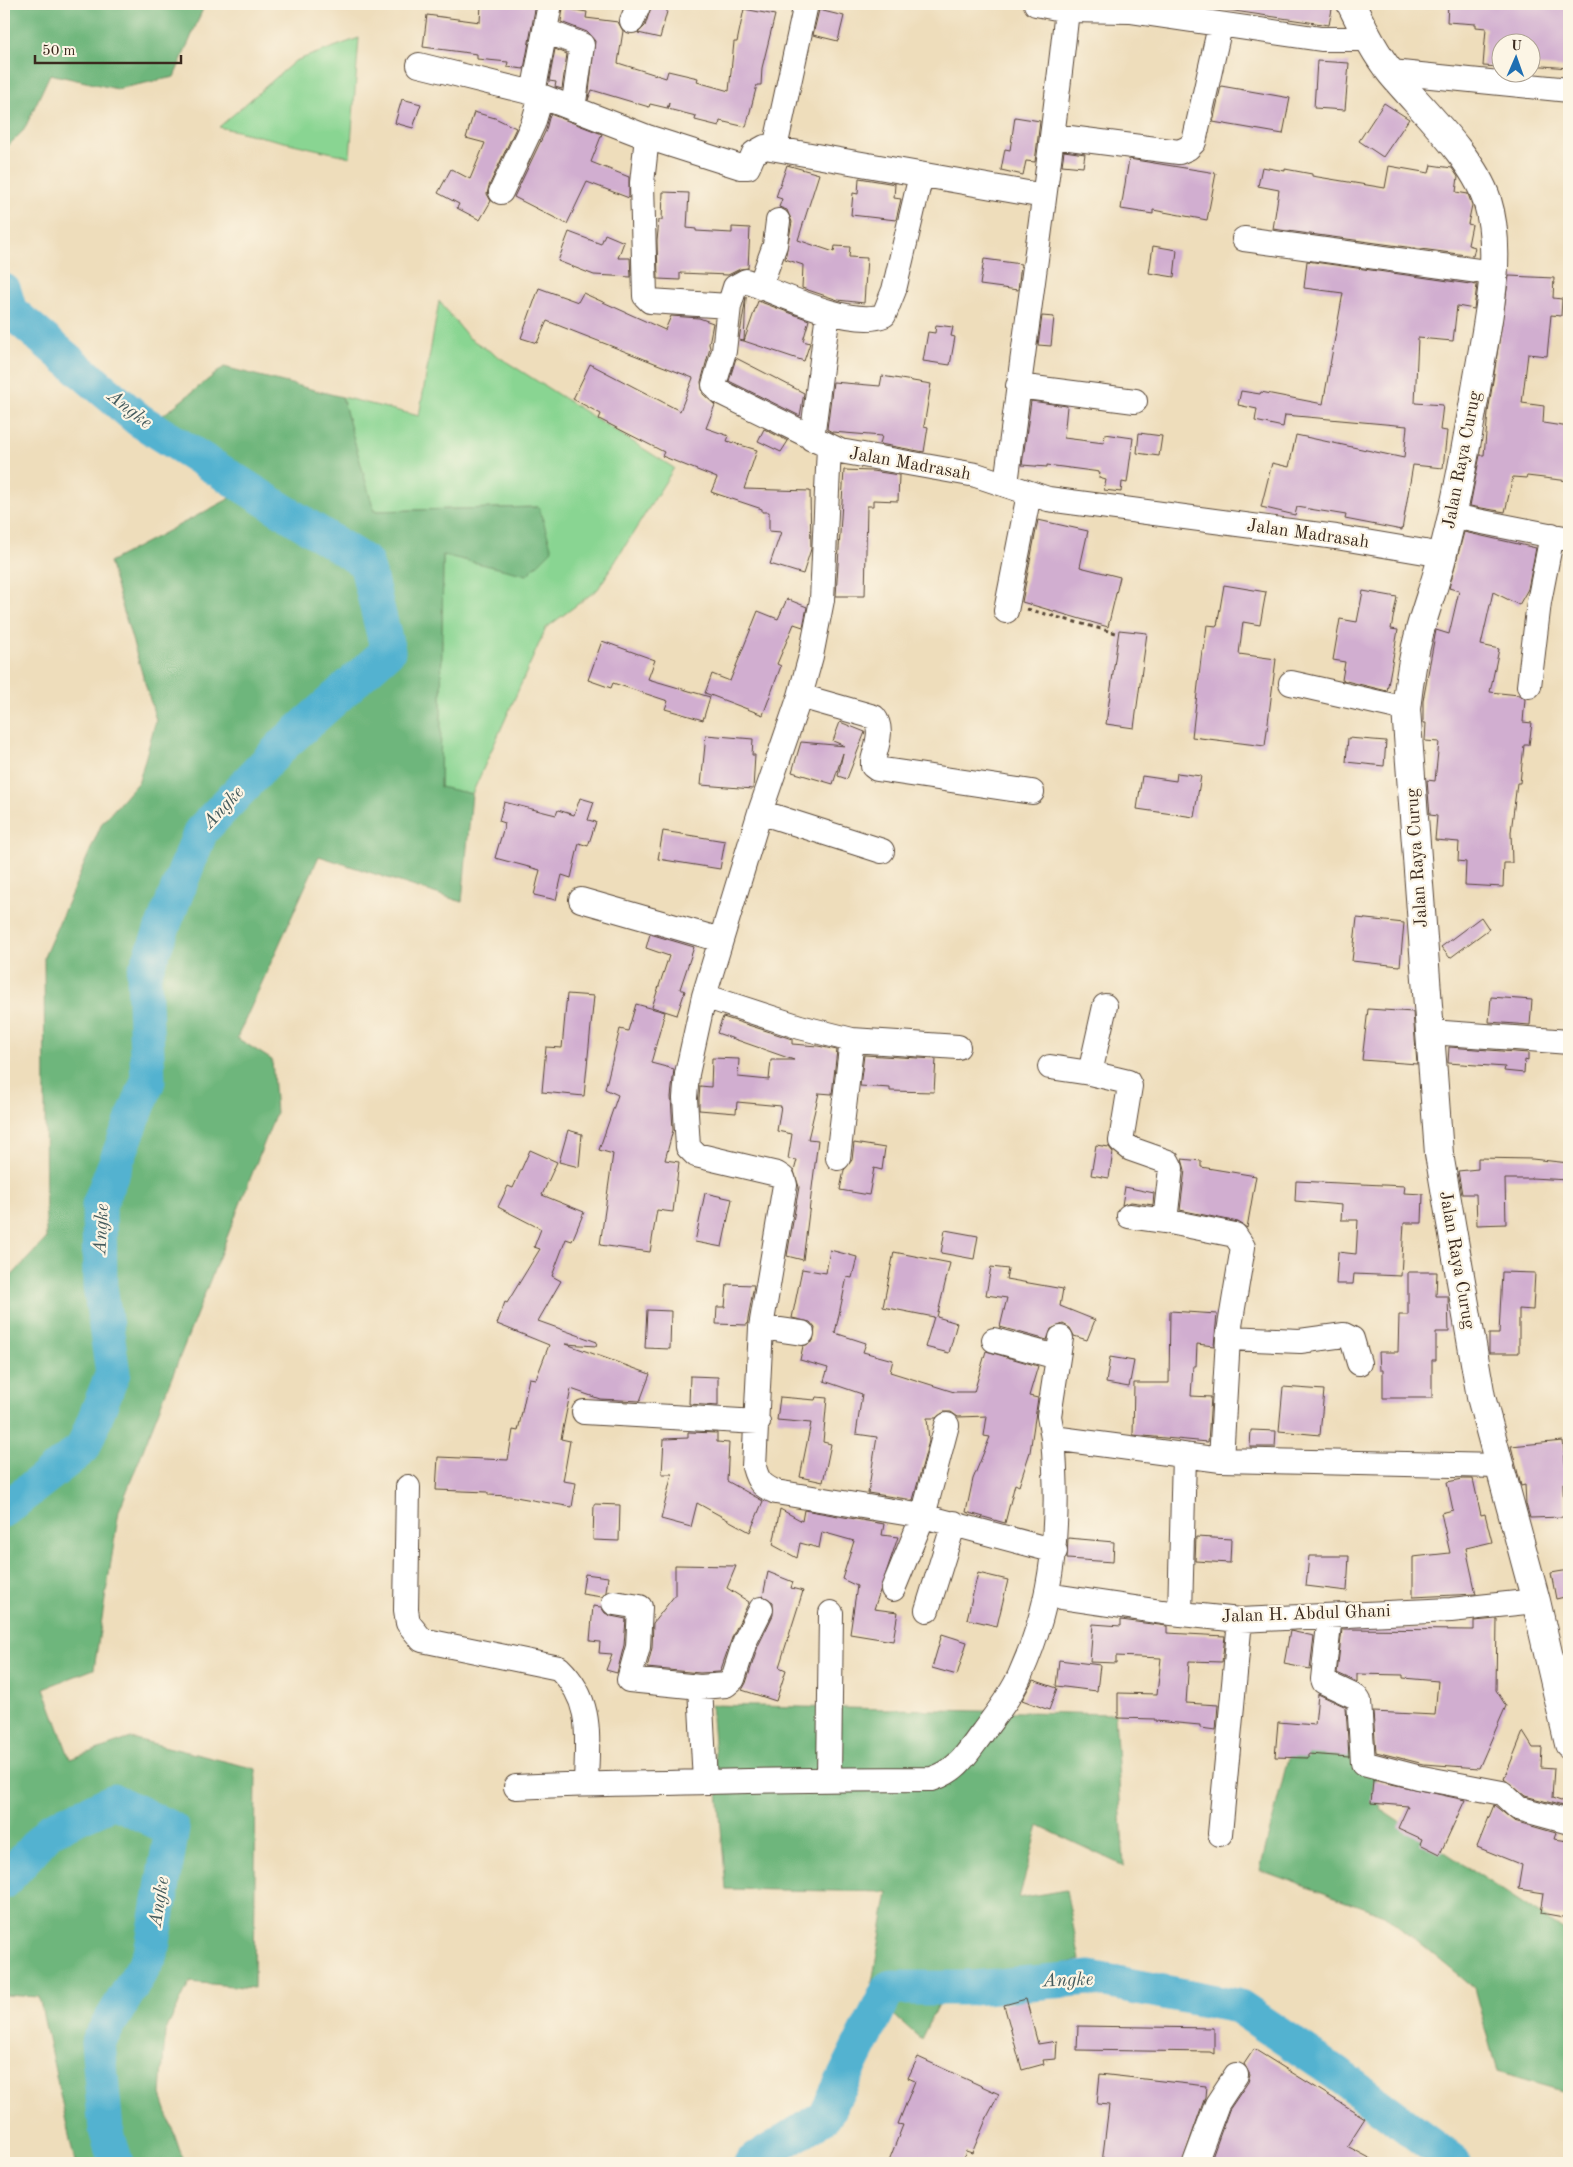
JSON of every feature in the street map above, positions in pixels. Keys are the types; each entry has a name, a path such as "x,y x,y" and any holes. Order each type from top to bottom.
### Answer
{"main road":[{"name":"Jalan Raya Curug","path":"1353,7 1368,38 1390,72 1458,151 1478,182 1486,200 1492,228 1493,273 1486,336 1467,447 1443,554 1416,647 1406,708 1430,1032 1440,1154 1445,1188 1482,1397 1536,1601 1569,1744"}],"street":[{"path":"502,192 533,124 550,4"},
{"path":"775,148 806,4"},
{"path":"1036,4 1067,10 1131,7 1220,26 1321,40 1368,38"},
{"path":"1006,484 1044,196 1054,136 1067,10"},
{"path":"1054,136 1179,152 1188,148 1194,142 1220,26"},
{"path":"546,32 582,45 573,109"},
{"path":"419,65 537,95 647,137 745,168 749,165 754,153 765,146 1044,196"},
{"path":"1390,72 1569,90"},
{"path":"647,137 642,183 646,299 650,301 729,306 735,286 746,281 828,312 867,319 884,315 894,290 921,175"},
{"path":"760,286 775,245 778,221"},
{"path":"1244,239 1493,273"},
{"name":"Jalan Madrasah","path":"729,306 724,351 714,385 716,389 820,443 871,458 968,474 1006,484 1029,494 1048,499 1336,537 1443,554"},
{"path":"828,312 820,443 822,600 800,696 760,812 704,996 686,1082 688,1147 696,1155 777,1174 783,1178 785,1185 761,1326 758,1422 754,1467 758,1480 764,1487 776,1492 923,1516 1055,1551"},
{"path":"1018,386 1135,401"},
{"path":"1006,607 1029,494"},
{"path":"1452,516 1561,537 1539,602 1529,686"},
{"path":"1291,683 1406,708"},
{"path":"800,696 874,717 879,723 879,729 873,766 878,769 1032,792"},
{"path":"760,812 882,851"},
{"path":"581,900 721,940"},
{"path":"704,996 785,1023 852,1040 958,1047"},
{"path":"1090,1073 1105,1006"},
{"path":"1430,1032 1569,1042"},
{"path":"838,1158 852,1040"},
{"path":"1050,1067 1090,1073 1128,1082 1130,1086 1121,1141 1131,1149 1168,1162 1171,1168 1165,1221"},
{"path":"1128,1216 1165,1221 1235,1235 1240,1239 1243,1247 1228,1338 1221,1460"},
{"path":"761,1326 802,1334"},
{"path":"1228,1338 1300,1341 1344,1335 1352,1339 1359,1363"},
{"path":"516,1787 586,1783 829,1778 932,1779 947,1775 957,1766 1006,1700 1020,1676 1047,1595 1055,1551 1053,1438 1049,1416 1059,1347 994,1340"},
{"path":"584,1412 758,1422"},
{"path":"893,1589 923,1516 947,1425"},
{"path":"1053,1438 1221,1460 1500,1466"},
{"path":"1180,1614 1184,1455"},
{"path":"408,1487 408,1624 422,1640 559,1668 573,1682 584,1708 588,1726 586,1783"},
{"path":"927,1610 954,1523"},
{"name":"Jalan H. Abdul Ghani","path":"1047,1595 1180,1614 1240,1620 1451,1610 1536,1601"},
{"path":"614,1602 640,1607 638,1647 629,1680 700,1687 726,1685 733,1679 745,1641 761,1609"},
{"path":"829,1778 831,1613"},
{"path":"1330,1616 1323,1679 1324,1682 1356,1697 1359,1701 1362,1763 1417,1777 1502,1793 1518,1808 1569,1822"},
{"path":"1220,1834 1240,1620"},
{"path":"700,1687 705,1782"},
{"path":"1195,2163 1217,2104 1236,2075"}],"path":[{"path":"1006,607 1116,633"}],"green space":[{"path":"4,4 205,4 174,77 117,89 50,74 24,130 4,150"},
{"path":"359,38 350,157 219,127 295,61"},
{"path":"439,301 469,338 674,468 598,589 546,628 472,794 440,788 443,554 539,507 373,511 342,397 419,416"},
{"path":"224,367 342,397 374,511 539,507 552,550 527,575 443,555 440,787 472,794 462,902 319,856 237,1038 272,1060 276,1113 119,1511 94,1669 44,1688 70,1759 131,1738 256,1769 254,1988 190,1982 165,2032 161,2095 184,2163 75,2163 39,1997 4,1995 4,1284 46,1239 44,957 102,823 139,781 156,720 109,562 244,491 148,427"},
{"path":"711,1705 1115,1714 1124,1866 1039,1826 1019,1898 1066,1890 1080,1960 944,1992 921,2039 870,1994 888,1892 726,1889"},
{"path":"1291,1746 1369,1749 1381,1810 1569,1934 1569,2093 1497,2072 1474,1988 1385,1915 1260,1870"}],"building":[{"path":"481,4 536,4 524,69 507,67 508,62 477,59 477,54 423,47 427,15 480,22"},
{"path":"652,4 669,4 660,38 638,33 645,26"},
{"path":"1187,4 1333,4 1329,25"},
{"path":"1448,4 1569,4 1569,68 1540,66 1540,32 1490,32 1490,66 1483,66 1486,28 1476,27 1476,24 1447,22"},
{"path":"563,8 587,12 586,18 618,22 623,31 618,63 666,78 668,71 698,78 697,82 729,91 734,42 737,42 744,9 775,15 762,68 761,85 757,85 746,127 720,121 719,126 695,120 696,116 668,109 669,103 667,108 650,104 649,107 592,90 588,100 595,41 587,32 561,22"},
{"path":"819,10 844,16 838,41 813,35"},
{"path":"555,49 567,54 562,89 555,87 556,82 549,81"},
{"path":"1317,61 1349,63 1345,110 1314,108"},
{"path":"1221,86 1290,98 1283,134 1213,122"},
{"path":"402,99 421,104 413,128 395,123"},
{"path":"1384,103 1409,119 1383,157 1359,141"},
{"path":"474,112 495,118 516,128 489,186 487,194 491,201 480,220 457,208 459,204 438,193 451,169 470,179 485,143 466,138"},
{"path":"550,114 602,134 591,162 629,177 629,198 587,182 567,224 514,197 546,130"},
{"path":"1015,117 1040,121 1035,162 1026,161 1023,175 1001,170 1005,149 1010,150"},
{"path":"1064,151 1085,154 1083,167 1062,165"},
{"path":"1129,159 1216,173 1207,220 1153,210 1153,214 1121,209"},
{"path":"787,165 819,174 798,240 834,252 835,246 850,247 849,257 867,258 864,303 838,300 802,288 803,265 785,259 792,222 787,210 779,207 782,199 776,197"},
{"path":"1431,165 1452,168 1458,177 1456,192 1468,194 1472,205 1468,224 1472,225 1468,245 1475,247 1473,256 1273,229 1279,190 1258,186 1262,167 1285,171 1285,169 1312,174 1312,176 1385,188 1389,166 1429,173"},
{"path":"859,178 895,184 894,198 901,199 896,220 851,215 853,193 858,194"},
{"path":"663,192 689,193 687,228 696,229 696,231 732,233 732,227 750,228 748,268 740,269 728,275 680,273 680,280 658,279 657,241 659,220 662,220"},
{"path":"569,232 601,244 605,234 624,242 618,258 630,258 631,277 594,275 558,261"},
{"path":"1153,246 1177,250 1174,277 1149,273"},
{"path":"984,259 1021,264 1018,290 980,285"},
{"path":"1307,261 1477,285 1474,309 1457,306 1453,341 1418,338 1415,403 1443,405 1440,430 1447,431 1443,468 1413,465 1402,530 1345,519 1346,515 1297,507 1295,515 1261,507 1272,463 1289,467 1296,435 1404,458 1407,426 1285,415 1283,427 1255,421 1257,409 1238,405 1241,391 1260,394 1261,392 1323,404 1343,293 1304,288"},
{"path":"1509,276 1554,278 1553,298 1562,299 1561,316 1551,315 1547,356 1528,354 1522,403 1544,406 1543,423 1569,427 1569,481 1527,476 1526,478 1513,477 1505,512 1470,506 1480,455 1484,455 1488,413"},
{"path":"539,288 578,302 583,293 665,330 671,316 699,318 713,323 710,348 701,382 703,394 715,405 706,428 729,436 727,441 757,450 744,489 810,491 811,549 803,574 770,564 781,532 769,531 769,512 762,512 762,509 711,492 717,478 662,456 664,452 599,419 601,414 573,399 590,364 680,411 693,378 547,321 537,343 521,338"},
{"path":"746,297 744,341 739,340"},
{"path":"758,301 809,320 803,341 810,343 804,361 744,341"},
{"path":"1042,316 1054,317 1051,346 1038,345"},
{"path":"936,325 953,327 951,336 955,337 950,365 923,361 928,332 935,333"},
{"path":"736,358 804,393 800,416 729,381"},
{"path":"882,376 931,384 924,426 928,427 924,452 880,444 882,436 832,432 827,429 833,382 880,386"},
{"path":"1031,401 1067,406 1064,438 1104,443 1105,434 1133,438 1127,483 1122,482 1121,492 1104,490 1106,480 1099,478 1100,472 1047,465 1047,467 1022,465"},
{"path":"764,429 788,441 781,452 758,441"},
{"path":"1139,433 1162,436 1159,456 1137,453"},
{"path":"844,470 872,471 899,475 898,501 873,500 873,506 867,506 865,596 836,596"},
{"path":"1038,520 1088,531 1080,567 1120,577 1108,627 1022,602"},
{"path":"1464,532 1536,548 1528,589 1519,605 1493,592 1481,645 1499,649 1490,692 1519,695 1525,699 1523,722 1532,723 1529,745 1524,745 1520,783 1517,783 1511,832 1512,863 1504,863 1503,887 1465,885 1466,862 1458,861 1459,842 1435,840 1437,816 1430,815 1427,780 1435,781 1439,742 1425,741 1426,723 1423,723 1423,701 1436,630 1449,634 1459,591 1449,588"},
{"path":"1224,585 1266,592 1260,625 1243,622 1239,654 1276,659 1265,746 1192,737 1202,650 1204,650 1207,625 1217,626"},
{"path":"1363,591 1397,597 1391,629 1398,630 1387,691 1342,680 1345,662 1333,660 1340,619 1357,622"},
{"path":"787,599 807,607 803,627 794,624 777,664 781,666 763,715 705,693 712,674 730,681 758,611 778,619"},
{"path":"1119,630 1147,633 1134,728 1106,724"},
{"path":"602,641 655,660 648,679 710,697 703,720 665,709 668,701 613,683 611,688 588,680"},
{"path":"840,722 865,732 847,779 838,776 843,753 833,784 792,772 801,742 845,746 833,741"},
{"path":"706,735 753,739 752,755 755,755 753,789 701,785"},
{"path":"1348,738 1386,741 1384,766 1346,762"},
{"path":"1177,773 1201,776 1194,817 1137,809 1142,776 1176,781"},
{"path":"580,798 594,802 588,820 596,822 588,846 579,843 571,878 562,875 556,900 534,895 540,870 495,858 505,823 499,821 504,802 556,815 558,810 574,815"},
{"path":"663,831 725,841 720,869 658,859"},
{"path":"1481,917 1489,929 1450,958 1441,947"},
{"path":"1357,918 1404,923 1400,966 1352,961"},
{"path":"650,934 694,947 680,989 685,991 677,1015 652,1007 669,956 646,948"},
{"path":"567,994 594,996 584,1096 542,1092 546,1047 562,1048"},
{"path":"1491,997 1532,1000 1530,1025 1489,1022"},
{"path":"636,1004 665,1012 651,1063 674,1069 671,1097 673,1130 665,1160 679,1162 673,1212 657,1210 650,1252 600,1245 613,1154 599,1150 618,1095 605,1089 620,1029 628,1031"},
{"path":"1368,1009 1413,1012 1417,1064 1362,1060"},
{"path":"723,1017 792,1039 792,1044 837,1050 832,1094 819,1093 808,1139 818,1140 803,1260 787,1256 799,1187 794,1171 797,1160 788,1159 792,1134 777,1131 781,1106 737,1102 736,1113 699,1110 700,1086 711,1087 712,1058 739,1059 738,1077 769,1080 771,1060 794,1060 717,1033"},
{"path":"1449,1047 1528,1053 1528,1061 1525,1060 1524,1073 1504,1071 1505,1067 1448,1063"},
{"path":"864,1055 936,1059 934,1092 890,1091 890,1088 860,1086"},
{"path":"568,1130 582,1134 579,1167 559,1162"},
{"path":"854,1143 885,1148 882,1170 874,1168 869,1195 840,1190 844,1170 852,1160"},
{"path":"1096,1145 1109,1147 1113,1152 1109,1178 1091,1175"},
{"path":"530,1150 557,1162 542,1195 584,1212 572,1241 566,1239 552,1276 561,1281 538,1321 597,1342 596,1346 566,1344 650,1374 640,1401 600,1399 571,1389 561,1439 570,1441 563,1481 576,1483 572,1507 510,1496 488,1495 488,1492 436,1490 438,1457 508,1460 513,1430 518,1431 529,1378 536,1379 549,1345 497,1324 505,1302 507,1303 540,1249 534,1247 541,1229 498,1207 508,1186 513,1188"},
{"path":"1478,1158 1532,1159 1569,1163 1569,1180 1505,1179 1506,1224 1477,1225 1476,1194 1462,1194 1458,1171 1478,1169"},
{"path":"1182,1159 1201,1161 1201,1167 1256,1176 1247,1228 1238,1222 1180,1210 1185,1170"},
{"path":"1296,1181 1405,1186 1404,1193 1423,1194 1422,1223 1404,1223 1401,1276 1354,1274 1353,1284 1336,1284 1338,1252 1356,1254 1358,1220 1341,1220 1342,1205 1295,1201"},
{"path":"1125,1187 1154,1193 1153,1205 1131,1202 1122,1205"},
{"path":"705,1193 732,1199 722,1247 695,1242"},
{"path":"945,1230 978,1236 974,1259 941,1253"},
{"path":"830,1250 857,1257 852,1278 847,1277 835,1333 866,1343 863,1352 893,1360 890,1372 954,1392 974,1392 986,1351 1038,1366 1029,1396 1038,1398 1030,1452 1019,1486 1015,1484 1005,1523 966,1512 973,1479 990,1437 984,1436 987,1416 958,1417 951,1412 944,1412 936,1418 927,1418 929,1441 913,1500 868,1493 877,1437 856,1434 862,1394 824,1381 828,1368 800,1360 803,1346 813,1341 815,1328 810,1322 792,1318 802,1269 826,1273"},
{"path":"894,1252 950,1263 937,1317 957,1323 949,1353 925,1347 934,1317 883,1307"},
{"path":"991,1267 1008,1269 1006,1279 1063,1289 1060,1306 1095,1320 1087,1340 1074,1336 1070,1328 1063,1324 1051,1329 1047,1340 1000,1327 1007,1298 986,1295"},
{"path":"1408,1272 1437,1272 1436,1296 1448,1296 1449,1332 1436,1332 1436,1360 1432,1360 1432,1398 1383,1398 1383,1370 1380,1370 1379,1352 1398,1352 1399,1315 1408,1315"},
{"path":"1502,1272 1535,1273 1533,1310 1519,1309 1519,1353 1489,1353 1489,1334 1499,1334"},
{"path":"727,1284 754,1285 747,1325 716,1324 717,1307 725,1307"},
{"path":"647,1310 671,1311 670,1349 645,1348"},
{"path":"1170,1311 1217,1314 1214,1346 1197,1344 1196,1366 1193,1366 1191,1396 1211,1397 1208,1442 1133,1435 1134,1383 1169,1383"},
{"path":"1110,1357 1134,1361 1129,1387 1106,1383"},
{"path":"690,1376 718,1377 718,1406 689,1404"},
{"path":"1283,1387 1324,1390 1320,1435 1279,1431"},
{"path":"780,1397 815,1400 816,1397 827,1398 823,1442 831,1444 823,1482 800,1477 811,1423 777,1420"},
{"path":"1251,1430 1276,1431 1275,1447 1250,1447"},
{"path":"688,1432 717,1433 717,1442 729,1443 727,1481 763,1501 750,1532 697,1503 691,1527 661,1519 672,1474 662,1474 664,1439 688,1438"},
{"path":"1563,1441 1567,1482 1563,1483 1564,1517 1530,1518 1526,1504 1525,1485 1521,1486 1511,1446"},
{"path":"1473,1479 1481,1515 1485,1514 1492,1542 1466,1548 1476,1594 1413,1597 1413,1557 1450,1553 1441,1513 1453,1510 1447,1482"},
{"path":"594,1504 620,1505 619,1541 593,1540"},
{"path":"780,1509 802,1521 804,1510 884,1524 882,1535 898,1537 874,1609 898,1612 893,1641 850,1634 857,1586 842,1579 854,1541 822,1532 819,1548 800,1543 797,1558 773,1545"},
{"path":"1196,1537 1231,1539 1230,1563 1195,1561"},
{"path":"1068,1538 1114,1542 1113,1562 1067,1559"},
{"path":"1309,1556 1349,1556 1347,1591 1306,1586"},
{"path":"675,1565 736,1566 727,1588 749,1602 733,1635 720,1672 700,1673 647,1668 652,1648 653,1623 675,1595"},
{"path":"1569,1570 1569,1596 1556,1599 1551,1573"},
{"path":"768,1572 793,1582 791,1588 803,1591 779,1667 786,1670 776,1701 742,1690 758,1646 773,1615 773,1602 763,1596"},
{"path":"978,1573 1008,1580 997,1626 967,1619"},
{"path":"585,1574 608,1577 606,1592 602,1597 582,1594"},
{"path":"593,1606 601,1607 605,1613 611,1616 626,1619 624,1645 617,1673 606,1670 612,1654 599,1653 600,1642 590,1641"},
{"path":"1497,1619 1496,1690 1506,1706 1479,1768 1424,1764 1376,1752 1373,1712 1435,1715 1438,1681 1403,1678 1403,1675 1357,1674 1357,1682 1337,1673 1342,1629 1474,1630 1474,1621"},
{"path":"1121,1620 1167,1626 1167,1633 1225,1636 1222,1662 1189,1661 1186,1703 1218,1705 1216,1730 1200,1728 1200,1725 1155,1721 1155,1719 1118,1718 1118,1693 1157,1694 1161,1658 1116,1656 1116,1663 1090,1662 1093,1624 1121,1626"},
{"path":"1290,1631 1314,1636 1310,1669 1284,1664"},
{"path":"942,1634 967,1642 957,1675 932,1668"},
{"path":"1059,1660 1100,1665 1097,1691 1056,1686"},
{"path":"1033,1680 1057,1688 1049,1710 1022,1700"},
{"path":"1318,1694 1346,1707 1349,1757 1308,1754 1308,1758 1275,1757 1278,1722 1315,1725"},
{"path":"1523,1732 1533,1748 1542,1748 1541,1767 1554,1768 1552,1798 1564,1802 1563,1806 1525,1796 1504,1779"},
{"path":"1373,1780 1465,1800 1440,1854 1420,1844 1422,1839 1398,1828 1408,1806 1371,1803"},
{"path":"1494,1805 1514,1821 1556,1833 1554,1839 1569,1841 1569,1918 1541,1913 1544,1893 1518,1889 1522,1865 1477,1847"},
{"path":"1026,1999 1038,2044 1057,2041 1056,2059 1043,2060 1044,2064 1022,2070 1004,2005"},
{"path":"1078,2026 1214,2028 1214,2054 1210,2052 1077,2050"},
{"path":"1254,2049 1365,2118 1347,2146 1379,2163 1210,2163 1229,2110 1248,2082 1250,2075 1244,2064"},
{"path":"918,2057 999,2094 972,2153 966,2151 962,2163 888,2163 903,2125 898,2124 915,2081 908,2078"},
{"path":"1100,2074 1206,2086 1205,2097 1182,2163 1102,2163 1109,2105 1097,2104"}],"waterway":[{"name":"Angke","path":"4,291 10,311 139,420 366,563 388,651 285,743 201,831 144,974 148,1081 99,1205 100,1286 113,1373 83,1448 4,1510"},
{"name":"Angke","path":"4,1882 50,1830 114,1801 172,1829 151,1954 98,2042 106,2130 116,2163"},
{"name":"Angke","path":"751,2163 825,2116 889,1988 972,1988 1090,1978 1237,2006 1336,2073 1455,2163"}]}
